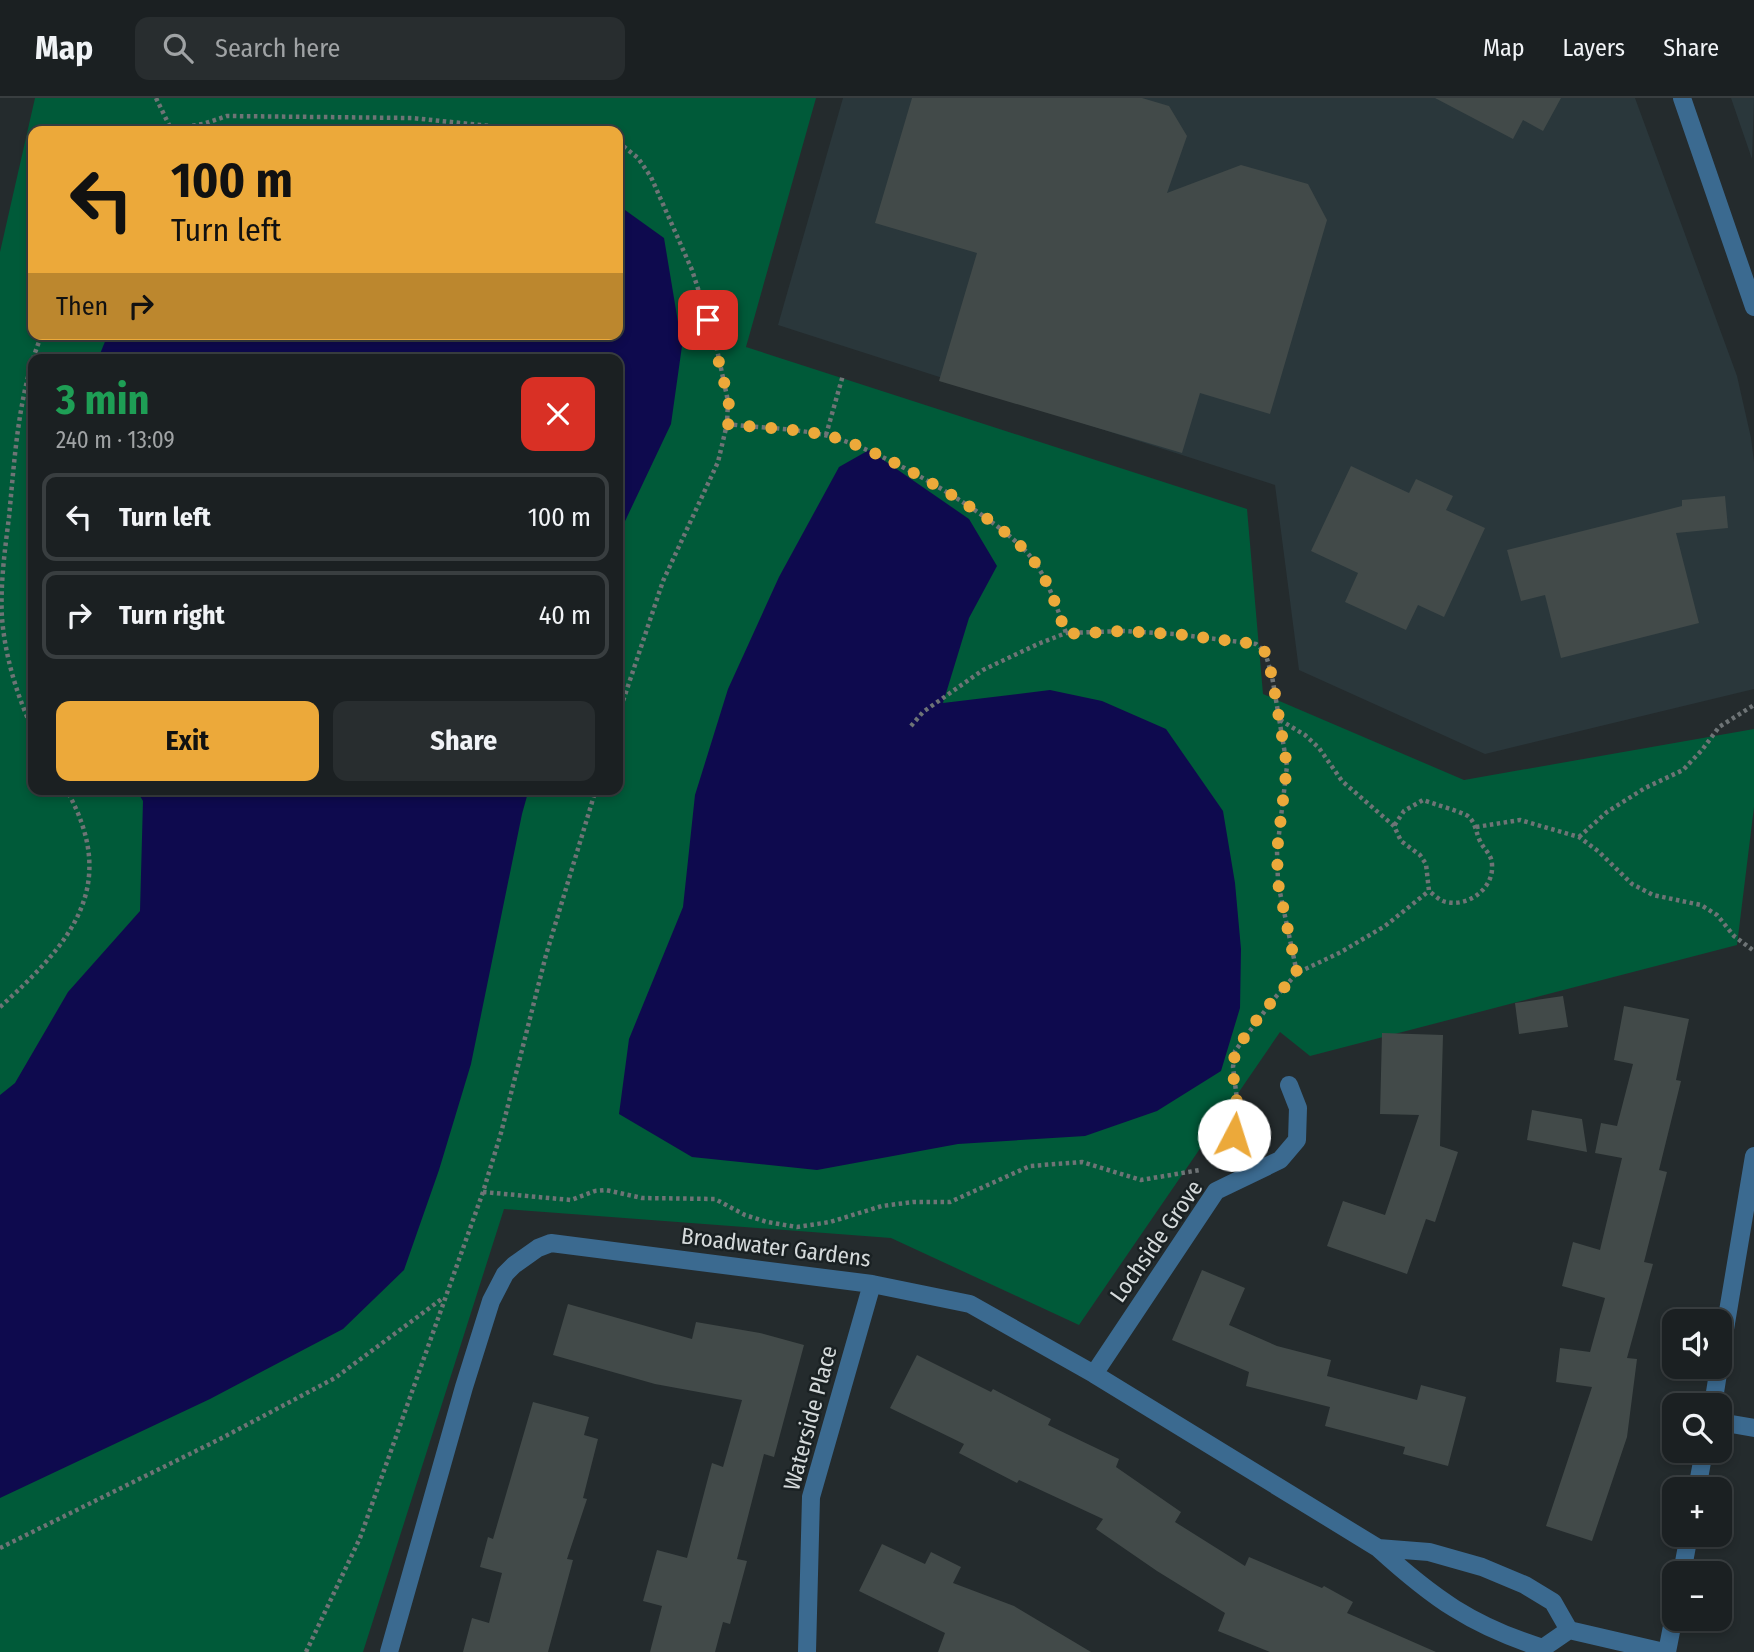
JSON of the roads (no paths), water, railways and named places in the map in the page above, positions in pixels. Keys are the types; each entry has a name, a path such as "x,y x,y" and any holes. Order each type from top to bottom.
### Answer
{"street":[{"path":"1682,98 1754,307"},
{"name":"Lochside Grove","path":"1094,1374 1216,1191 1280,1160 1297,1139 1298,1108 1289,1085"},
{"path":"1728,1309 1754,1156"},
{"name":"Broadwater Gardens","path":"389,1652 491,1301 505,1274 514,1265 538,1248 551,1243 872,1284 970,1304 1094,1374 1378,1548 1419,1586 1477,1623 1543,1648 1569,1630 1553,1602 1514,1580 1482,1567 1429,1552 1378,1548"},
{"name":"Waterside Place","path":"807,1652 811,1497 872,1284"},
{"path":"1732,1424 1754,1428"},
{"path":"1569,1630 1666,1652 1671,1631"}]}
